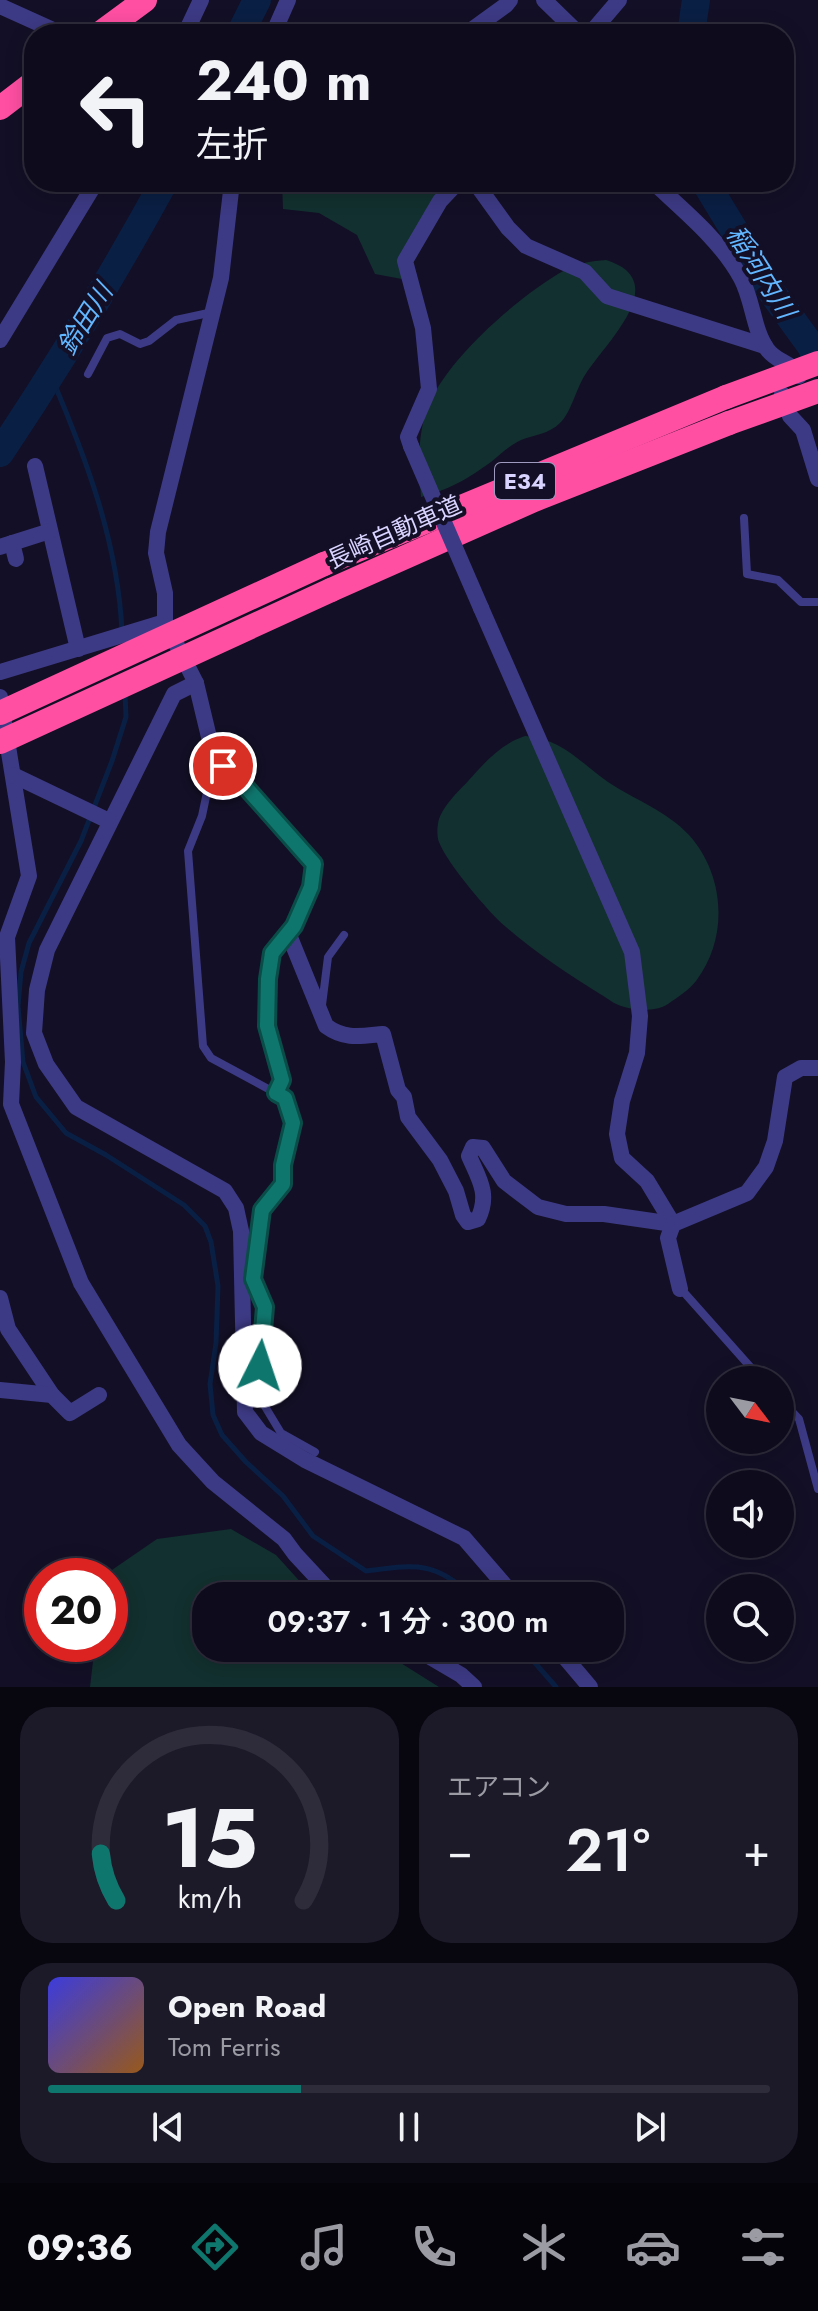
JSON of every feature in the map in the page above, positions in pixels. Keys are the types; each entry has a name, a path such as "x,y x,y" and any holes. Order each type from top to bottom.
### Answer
{"highway":[{"path":"113,24 145,0"},
{"path":"0,108 24,90"},
{"name":"長崎自動車道","path":"0,713 324,564 726,397 818,363"},
{"name":"長崎自動車道","path":"0,742 534,500 818,391"}],"street":[{"path":"190,24 201,0"},
{"path":"277,24 288,0"},
{"path":"480,24 510,0"},
{"path":"544,0 569,24"},
{"path":"599,24 619,0"},
{"path":"0,6 40,24"},
{"path":"0,340 90,192"},
{"path":"231,192 221,278 158,532 156,553 165,593 165,622 196,683 214,758 244,785 314,864 311,887 289,935 326,1026 338,1035 383,1034 408,1117 440,1160 468,1222 478,1219 484,1206 484,1191 469,1156 473,1147 483,1148 504,1181 538,1207 566,1214 604,1214 673,1224 747,1193 766,1167 775,1141 785,1077 801,1068 818,1068"},
{"path":"449,192 440,201 405,261 423,328 429,389 408,437 632,952 640,1016 637,1053 622,1101 617,1134 622,1158 647,1181 673,1224"},
{"path":"482,192 508,228 526,246 585,272 607,296 770,352 792,365 818,403"},
{"path":"663,192 697,224 743,280 790,416 803,430 818,479"},
{"path":"35,466 78,649"},
{"path":"9,550 50,531"},
{"path":"0,672 165,622"},
{"path":"196,683 174,694 105,819 47,950 37,990 34,1033 46,1064 76,1107 225,1191 236,1208 243,1261 245,1412 261,1433 305,1460 464,1538 502,1582"},
{"path":"0,697 29,876 7,937 13,1062 11,1104 81,1283 179,1445 213,1482 270,1525 321,1582"},
{"path":"13,775 105,819"},
{"path":"673,1224 668,1238 680,1289"},
{"path":"0,1298 8,1329 52,1395 70,1413 99,1395"},
{"path":"0,1390 52,1395"},
{"path":"439,1662 474,1687"},
{"path":"569,1662 590,1687"}],"lane":[{"path":"88,374 107,338 120,334 140,344 149,341 176,320 213,312"},
{"path":"744,518 747,574 778,580 801,602 818,602"},
{"path":"214,758 202,816 188,851 203,1046 211,1058 285,1098 293,1123 283,1165 283,1184 262,1210 258,1238 253,1279 265,1307 258,1395 281,1433 315,1452"},
{"path":"276,1093 282,1080 267,1026 268,979 272,953 289,935"},
{"path":"321,1014 328,957 344,935"},
{"path":"680,1289 749,1366"},
{"path":"794,1414 799,1419 818,1489"}],"green space":[{"path":"282,192 443,192 402,279 375,274 357,235 319,213 283,209"},
{"path":"606,260 625,270 634,282 635,297 618,330 585,375 564,419 551,430 517,442 466,479 421,497 419,454 423,423 435,393 448,372 505,313 547,281 575,266"},
{"path":"525,736 550,742 570,753 608,782 671,819 701,851 716,887 718,926 714,946 696,981 663,1007 639,1010 618,1005 552,962 499,920 469,887 443,851 437,828 446,806 494,754"},
{"path":"231,1529 276,1555 300,1582 192,1582 192,1662 399,1662 439,1687 90,1687 93,1662 128,1662 128,1559 157,1539"}],"waterway":[{"name":"鈴田川","path":"245,24 257,0"},
{"name":"稲河内川","path":"692,24 696,0"},
{"name":"鈴田川","path":"0,453 85,319 158,192"},
{"name":"稲河内川","path":"711,192 818,361"},
{"path":"51,376 88,469 107,533 122,632"},
{"path":"125,694 126,717 112,761 81,841 29,943 21,972 18,1006 23,1062 36,1097 66,1133 184,1205 205,1226 211,1242 218,1286 216,1343 210,1384 213,1415 222,1435 283,1496 313,1536 366,1571 423,1568 456,1582"},
{"path":"534,1662 556,1687"}],"route":[{"path":"223,766 244,785 314,864 311,887 294,926 272,953 268,979 267,1026 282,1080 276,1093 285,1098 293,1123 285,1151 283,1184 262,1210 253,1279 265,1307 260,1366"}]}
